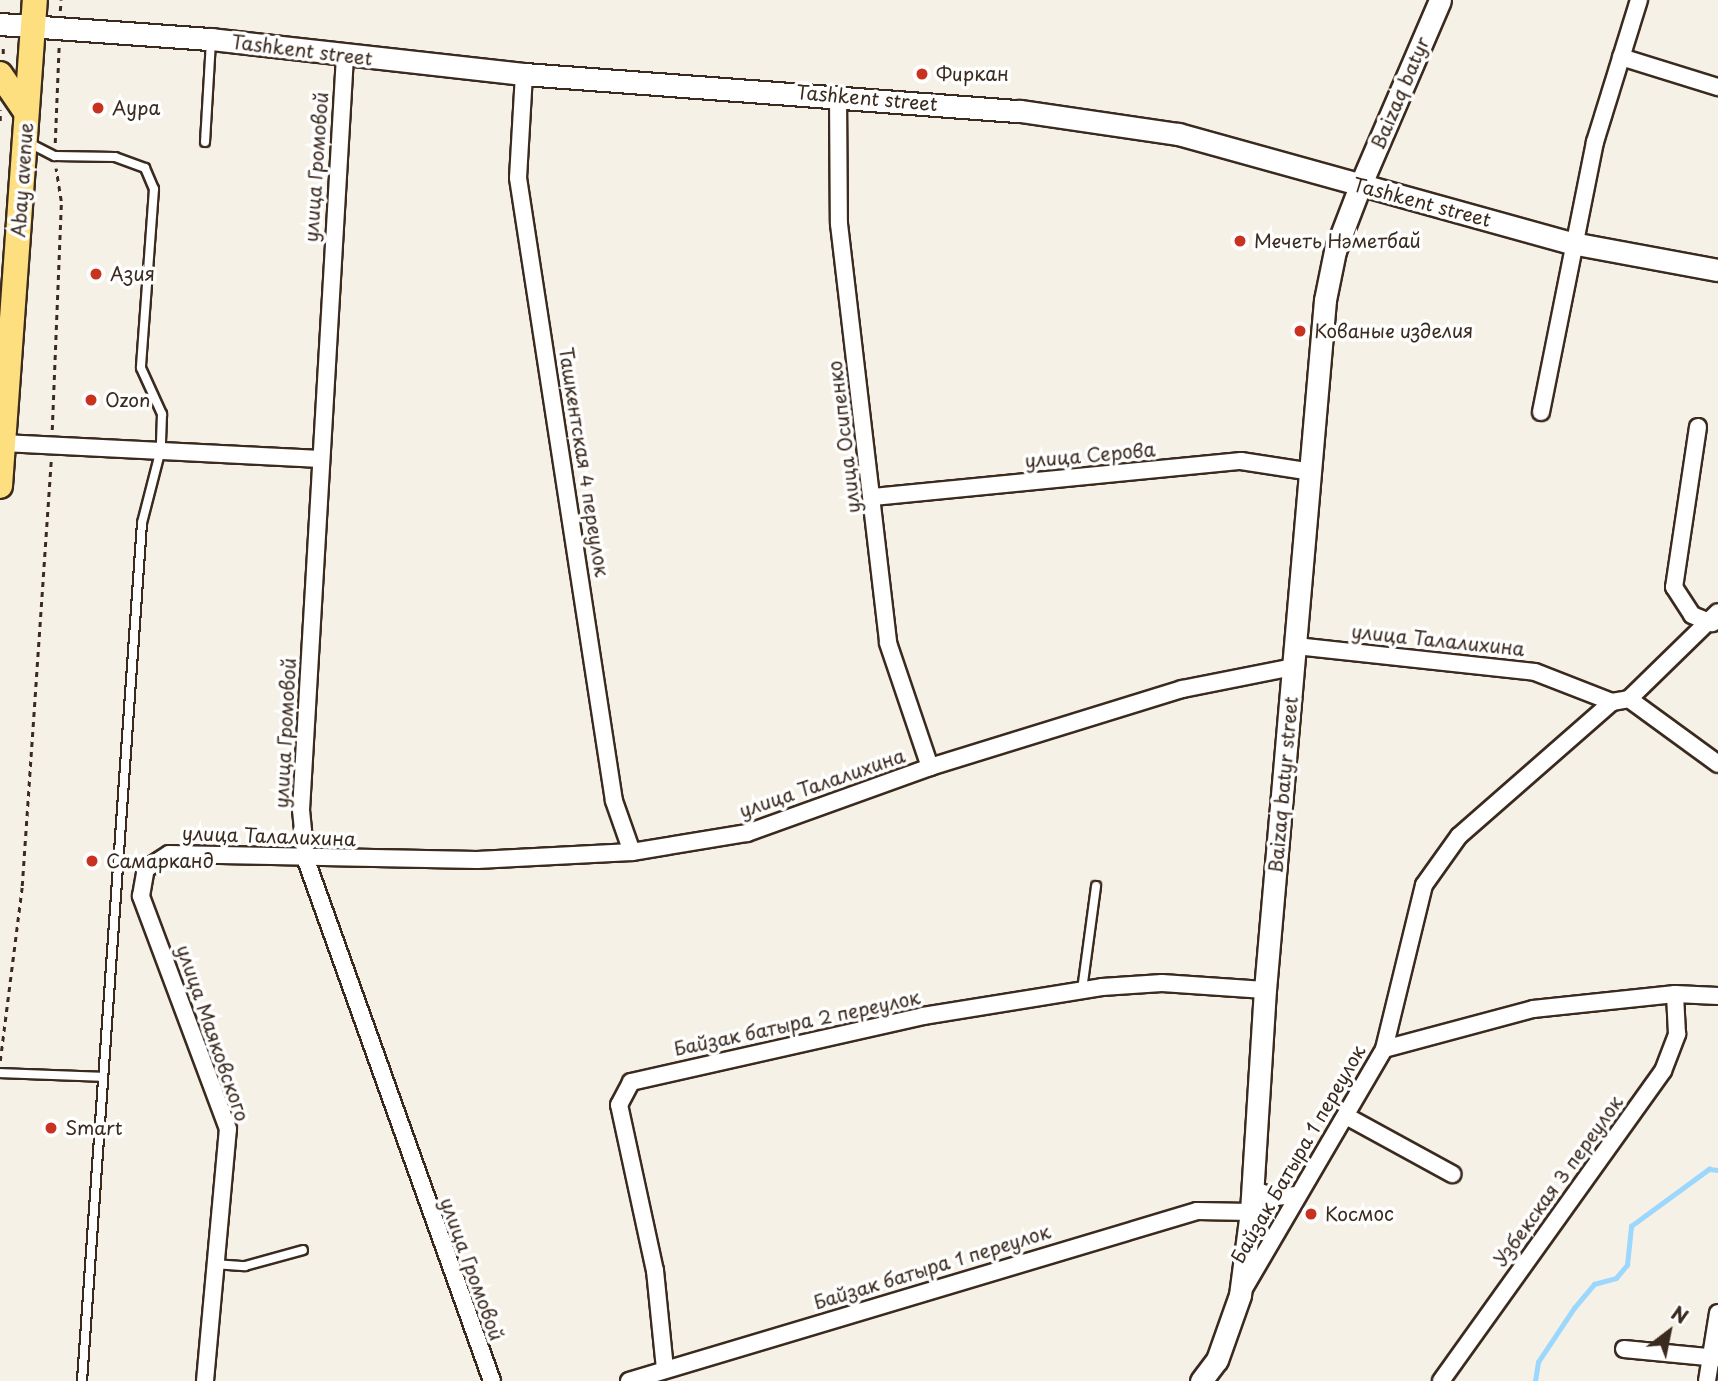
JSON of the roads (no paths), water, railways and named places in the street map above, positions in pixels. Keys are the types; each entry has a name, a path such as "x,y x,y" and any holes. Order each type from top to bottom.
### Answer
{"main road":[{"name":"Baizaq batyr","path":"1360,186 1440,0"},
{"name":"Tashkent street","path":"0,24 34,11 59,26 211,39 345,56 524,74 838,95 1020,111 1178,134 1572,243 1718,270"},
{"name":"Abay avenue","path":"1,463 34,11"},
{"path":"0,74 26,112"},
{"name":"Baizaq batyr street","path":"1202,1381 1217,1360 1240,1295 1251,1212 1265,990 1325,300 1335,251 1360,186"}],"street":[{"path":"1541,412 1565,303 1572,243 1621,57 1639,0"},
{"name":"улица Громовой","path":"345,56 318,459 301,810 306,860 492,1381"},
{"path":"1621,57 1718,87"},
{"name":"Ташкентская 4 переулок","path":"524,74 518,178 614,801 632,852"},
{"name":"улица Осипенко","path":"838,95 839,224 888,643 930,767"},
{"path":"1698,427 1674,587 1692,615 1715,617"},
{"path":"1,463 52,447 161,449 318,459"},
{"name":"улица Серова","path":"873,497 1241,461 1312,472"},
{"path":"1612,702 1629,699 1715,617"},
{"name":"улица Талалихина","path":"146,869 169,854 306,860 477,860 632,852 747,833 930,767 1294,657 1535,672 1612,702"},
{"path":"1629,699 1718,764"},
{"name":"Байзак Батыра 1 переулок","path":"1240,1295 1296,1195 1348,1116 1384,1049 1424,885 1459,836 1612,702"},
{"name":"улица Маяковского","path":"146,869 141,896 228,1129 205,1381"},
{"name":"Байзак батыра 2 переулок","path":"665,1369 655,1271 619,1105 631,1082 923,1016 1082,990 1162,983 1265,990"},
{"path":"1384,1049 1533,1009 1675,994 1718,996"},
{"name":"Узбекская 3 переулок","path":"1441,1381 1663,1071 1677,1034 1675,994"},
{"path":"1348,1116 1452,1174"},
{"path":"1253,1190 1276,1196 1296,1195"},
{"name":"Байзак батыра 1 переулок","path":"629,1381 1197,1211 1251,1212"},
{"path":"1707,1381 1713,1358 1718,1314"},
{"path":"1624,1349 1713,1358"}],"lane":[{"path":"205,142 211,39"},
{"path":"25,141 55,156 115,157 145,168 154,189 141,368 162,414 161,449 142,523 82,1381"},
{"path":"1082,990 1096,886"},
{"path":"0,1073 103,1077"},
{"path":"214,1264 246,1266 303,1250"}],"waterway":[{"path":"1535,1381 1538,1362 1574,1308 1594,1284 1616,1278 1627,1265 1631,1226 1709,1169 1718,1170"}],"place":[{"name":"Фиркан","path":"922,74"},
{"name":"Аура","path":"98,108"},
{"name":"Мечеть Нәметбай","path":"1240,241"},
{"name":"Азия","path":"96,274"},
{"name":"Кованые изделия","path":"1300,331"},
{"name":"Ozon","path":"91,400"},
{"name":"Самарканд","path":"92,861"},
{"name":"Smart","path":"51,1128"},
{"name":"Космос","path":"1311,1214"}]}
